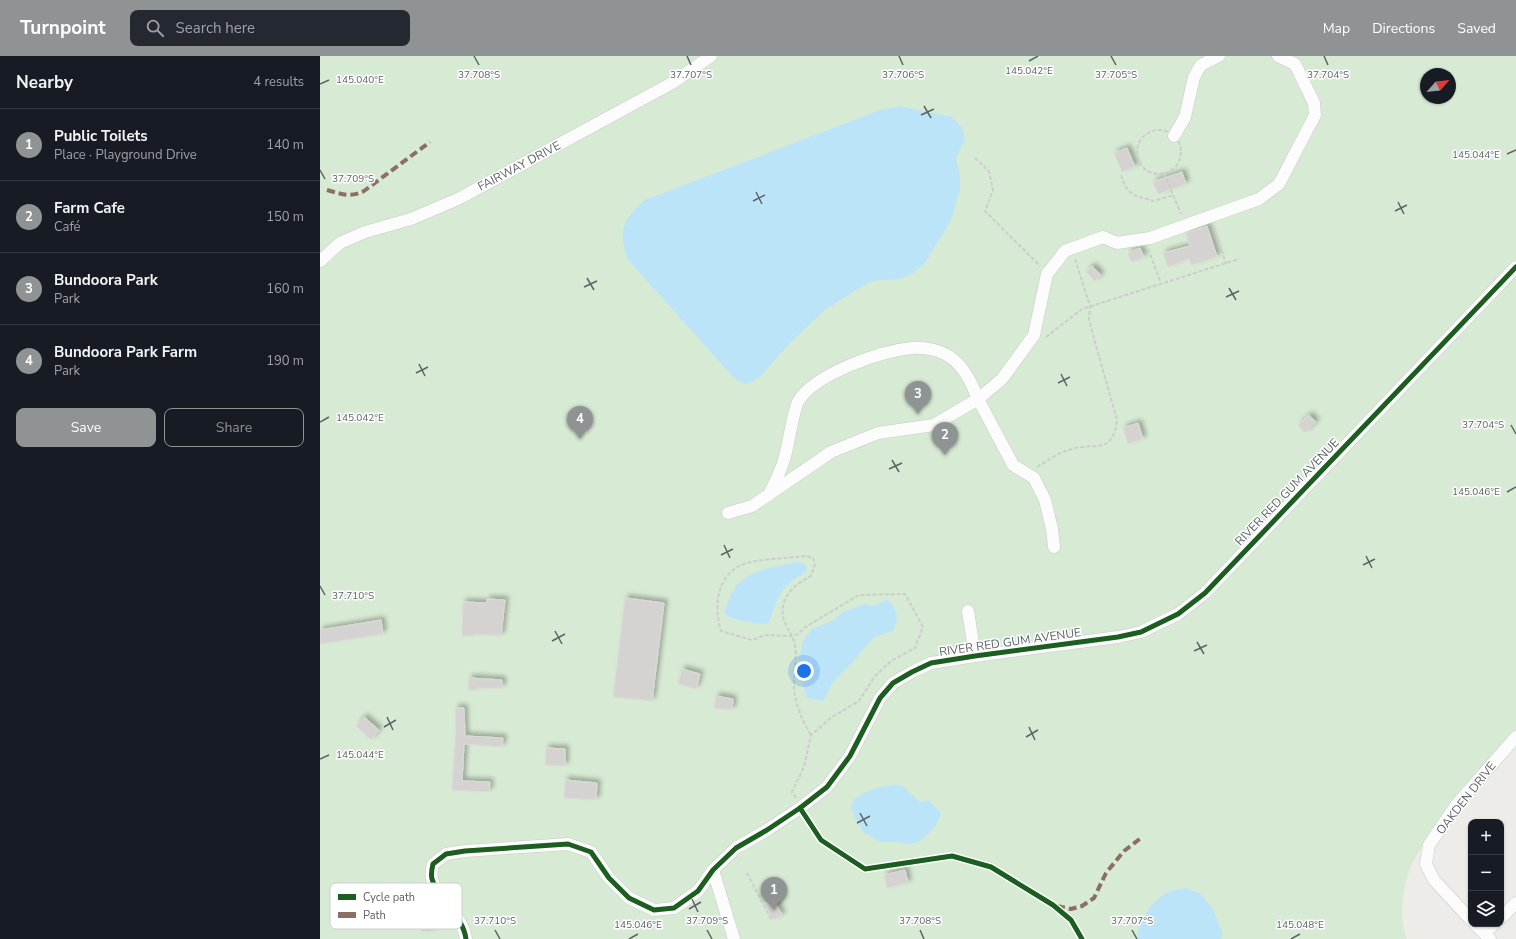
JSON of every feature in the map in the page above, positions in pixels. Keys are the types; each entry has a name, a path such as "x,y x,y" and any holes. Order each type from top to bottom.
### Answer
{"street":[{"name":"FAIRWAY DRIVE","path":"320,261 340,243 365,232 412,219 458,199 672,83 711,56"},
{"path":"1174,136 1185,117 1194,77 1201,65 1219,56"},
{"path":"728,513 752,506 831,452 878,433 934,425 978,399 1002,379 1034,335 1047,274 1065,251 1103,237 1117,243 1145,239 1259,199 1279,184 1314,114 1314,103 1294,64 1278,56"},
{"name":"RIVER RED GUM AVENUE","path":"434,883 432,879 433,864 446,854 465,850 568,844 591,852 609,878 629,898 654,910 674,908 698,891 713,870 736,848 800,808 827,787 850,756 880,698 894,683 912,672 931,663 1118,637 1141,632 1178,614 1205,593 1516,267"},
{"path":"769,495 785,456 798,401 806,390 834,372 880,354 913,348 934,350 950,356 959,364 1013,466 1034,478 1045,500 1052,529 1054,547"},
{"path":"968,611 975,656"},
{"name":"OAKDEN DRIVE","path":"1468,917 1434,880 1426,864 1429,845 1458,804 1516,737"},
{"path":"713,870 734,939"},
{"path":"1504,915 1516,903"},
{"name":"RIVER RED GUM AVENUE","path":"462,926 466,934 466,939"},
{"path":"1478,927 1487,936 1492,927"}],"path":[{"path":"1158,130 1167,132 1174,136 1180,147 1180,160 1175,167 1164,173 1151,173 1144,168 1139,161 1137,153 1139,144 1143,137 1150,132 1158,130"},
{"path":"975,158 989,171 992,190 985,211 1047,274"},
{"path":"1164,173 1186,225"},
{"path":"1121,175 1125,186 1136,196 1154,201 1173,195"},
{"path":"1211,216 1226,264"},
{"path":"1145,239 1161,283"},
{"path":"1027,473 1058,453 1084,446 1098,447 1110,441 1115,435 1117,420 1093,335 1090,319 1090,306 1071,249"},
{"path":"1028,343 1042,339 1082,308 1240,259"},
{"path":"800,808 792,792 804,767 811,735 832,717 859,701 875,676 891,661 915,648 923,627 905,594 859,596 804,628 798,634 792,636 765,635 752,640 720,631 717,620 718,594 726,577 739,566 752,561 806,556 813,558 815,564 812,576 800,582 790,591 783,605 783,618 792,636 796,647 794,682 795,698 805,725 811,735"},
{"path":"747,873 772,921"}],"green space":[{"path":"320,56 1516,56 1516,730 1486,762 1450,807 1413,862 1404,890 1402,911 1404,931 1407,939 320,939"}],"water":[{"path":"899,106 952,117 962,128 965,139 956,158 960,176 960,190 951,220 925,263 913,273 900,279 871,281 826,309 790,343 761,376 752,382 745,384 735,379 628,260 623,241 624,227 627,220 645,200 880,110"},
{"path":"799,562 805,564 807,570 787,585 780,594 767,624 738,620 724,613 735,588 740,582 752,574 768,568"},
{"path":"889,600 897,615 893,631 874,637 833,682 823,701 807,698 801,677 799,659 803,641 812,629 834,620 843,612 864,604 873,606"},
{"path":"893,785 903,786 920,802 928,800 941,812 935,827 920,841 909,844 881,842 863,832 851,809 856,798 861,794 874,789"},
{"path":"1186,888 1201,894 1213,909 1223,935 1220,939 1137,939 1140,925 1151,906 1168,892"}],"building":[{"path":"1127,148 1135,167 1122,172 1114,153"},
{"path":"1182,172 1186,184 1158,194 1153,182"},
{"path":"1207,226 1217,257 1191,265 1189,259 1168,267 1163,253 1190,246 1186,233"},
{"path":"1140,248 1144,257 1131,262 1128,253"},
{"path":"1092,266 1101,275 1095,281 1086,272"},
{"path":"1309,415 1316,422 1305,433 1298,425"},
{"path":"1138,423 1143,439 1128,444 1123,428"},
{"path":"625,598 664,603 652,701 613,697"},
{"path":"487,599 505,600 501,636 475,634 475,636 462,636 463,602 487,603"},
{"path":"381,620 383,634 320,644 320,630"},
{"path":"682,669 700,674 696,689 678,684"},
{"path":"469,678 502,680 502,688 477,688 477,690 468,690"},
{"path":"716,696 733,699 732,710 714,708"},
{"path":"455,708 464,708 465,736 503,738 502,747 464,744 462,781 490,782 489,792 452,790 456,728"},
{"path":"364,717 379,730 371,740 356,726"},
{"path":"546,748 565,749 565,766 545,765"},
{"path":"565,780 597,783 596,800 564,798"},
{"path":"905,870 908,883 887,888 884,875"},
{"path":"774,900 782,915 773,920 765,905"},
{"path":"422,929 432,929 432,931 422,932"}],"marked path":[{"path":"327,190 350,195 364,191 430,142"},
{"path":"1057,906 1071,909 1082,906 1094,898 1106,873 1124,851 1141,838"}],"cycle path":[{"path":"434,883 432,879 433,864 446,854 465,851 568,844 591,852 609,878 629,898 654,910 674,908 698,891 713,870 736,848 800,808 827,787 850,756 880,698 893,683 931,663 1118,637 1141,632 1178,614 1205,593 1516,267"},
{"path":"800,808 821,840 865,869 952,856 991,867 1053,905 1071,920 1082,939"},
{"path":"462,926 466,939"}],"place":[{"name":"Bundoora Park","path":"918,414"},
{"name":"Bundoora Park Farm","path":"580,439"},
{"name":"Farm Cafe","path":"945,455"},
{"name":"Public Toilets","path":"774,910"}]}
